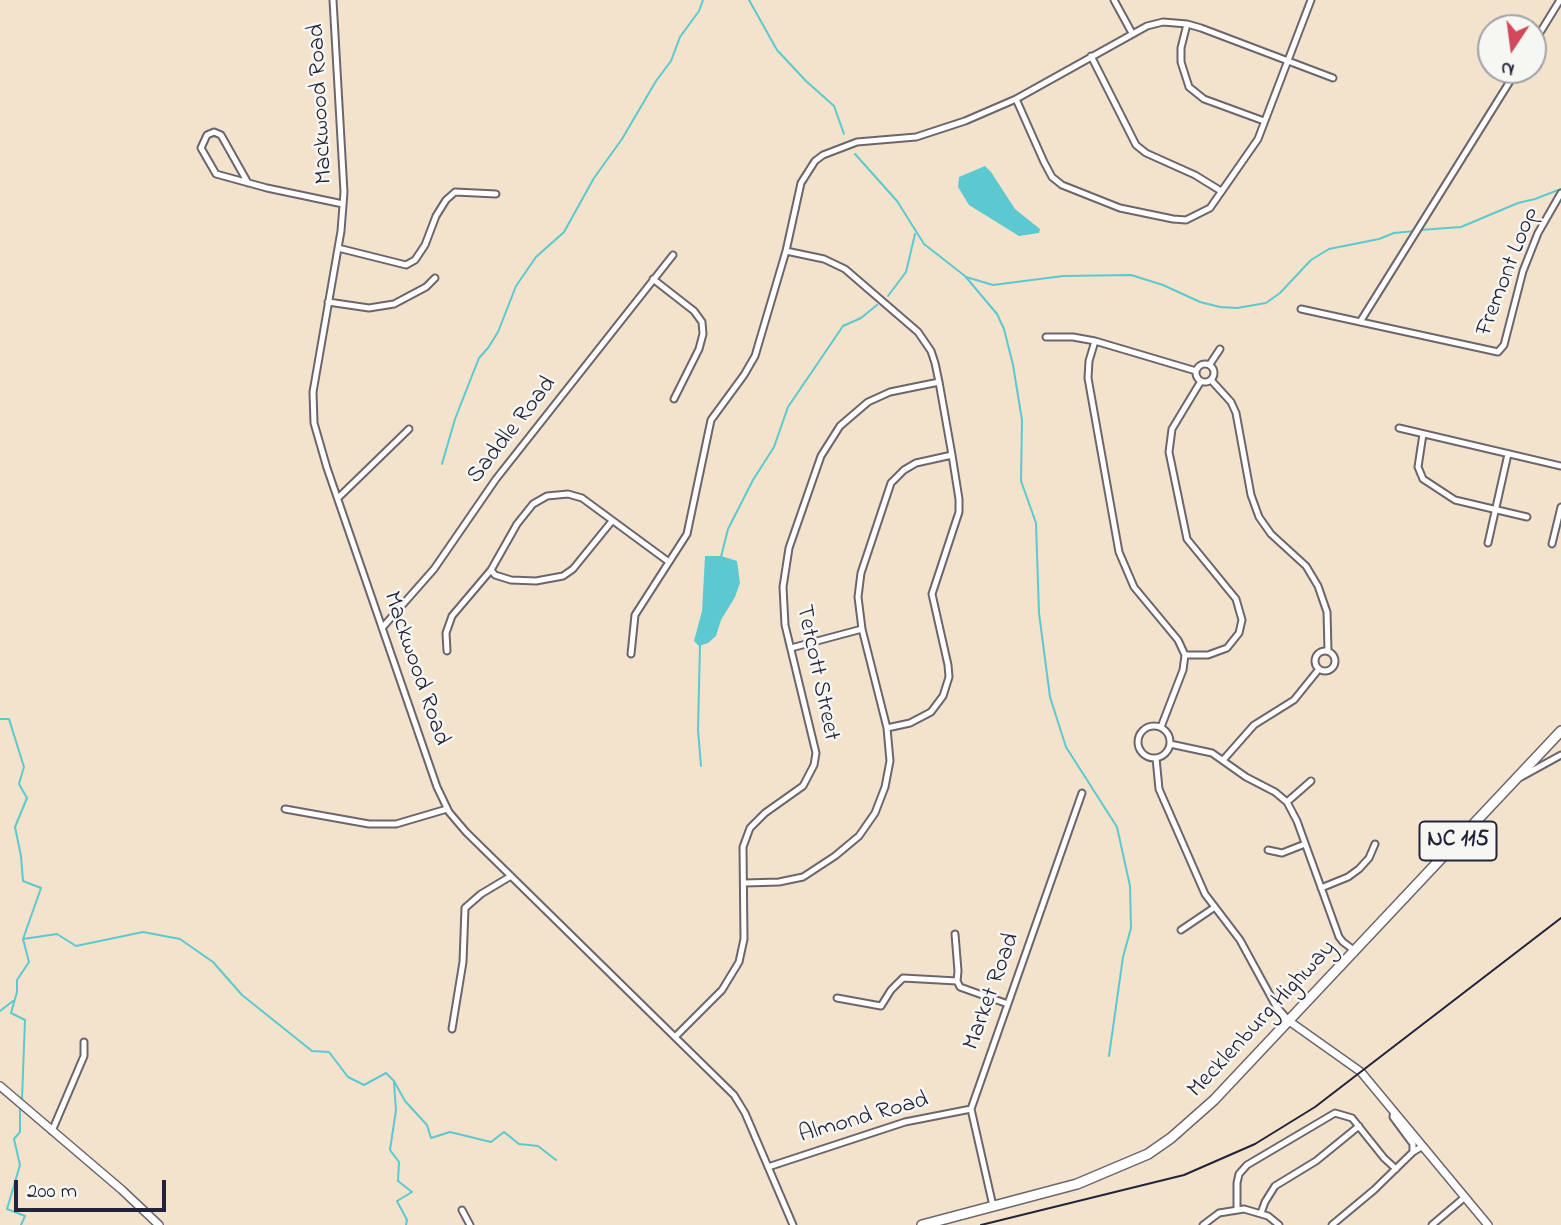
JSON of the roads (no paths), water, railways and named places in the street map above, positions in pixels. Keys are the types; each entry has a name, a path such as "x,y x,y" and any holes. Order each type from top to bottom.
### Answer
{"main road":[{"name":"Mecklenburg Highway","path":"922,1225 1077,1184 1148,1154 1194,1120 1561,732"}],"street":[{"name":"Mackwood Road","path":"333,0 344,204 312,408 315,431 437,787 447,809 466,831 734,1095 745,1113 793,1225"},
{"path":"1114,0 1132,33"},
{"path":"1016,99 1052,177 1062,185 1120,208 1186,220 1210,208 1252,149 1311,0"},
{"path":"1547,21 1560,0"},
{"path":"631,654 635,615 687,534 711,420 744,376 755,356 786,251 801,183 808,168 823,155 857,142 923,135 965,121 1016,99 1132,33 1163,22 1187,24 1333,78"},
{"path":"1187,24 1181,48 1181,62 1189,87 1204,99 1264,121"},
{"path":"1091,56 1136,145 1146,153 1195,175 1222,191"},
{"path":"1360,322 1508,84"},
{"path":"248,183 221,135 214,132 207,135 201,148 216,174 248,183 344,204"},
{"path":"338,248 406,265 415,260 425,245 436,216 455,192 496,194"},
{"name":"Fremont Loop","path":"1301,309 1492,352 1502,350 1523,271 1538,233 1561,193"},
{"path":"786,251 835,262 861,281 925,340 931,351 939,382 959,499 958,512 932,594 948,666 946,687 937,705 922,718 887,728"},
{"name":"Saddle Road","path":"383,628 420,587 462,531 496,479 673,255"},
{"path":"328,302 369,308 394,304 426,287 435,278"},
{"path":"653,279 694,311 702,322 703,334 699,349 674,399"},
{"path":"1046,337 1073,337 1095,341 1196,370"},
{"path":"1095,341 1089,361 1088,378 1119,552 1134,587 1178,640 1185,655 1183,670 1161,727"},
{"path":"1210,365 1220,349"},
{"path":"1196,370 1202,364 1210,365"},
{"path":"1210,365 1215,373 1211,380"},
{"path":"1196,370 1201,381"},
{"path":"1201,381 1211,380"},
{"path":"1211,380 1231,402 1236,413 1251,495 1259,517 1271,534 1306,566 1318,586 1327,612 1328,651 1335,657 1334,667 1328,671 1319,669 1315,663 1316,656 1328,651"},
{"path":"1185,655 1208,655 1227,648 1239,633 1242,620 1236,599 1187,539 1170,452 1172,429 1201,381"},
{"name":"Tetcott Street","path":"676,1036 722,990 739,962 744,939 743,847 750,828 765,813 803,786 814,765 816,754 783,604 789,548 827,444 840,426 868,402 903,389 939,382"},
{"path":"1399,428 1561,466"},
{"path":"338,498 409,429"},
{"path":"1423,434 1418,467 1423,479 1455,500 1527,517"},
{"path":"1489,543 1508,454"},
{"path":"745,883 779,882 803,877 859,836 875,813 885,787 890,761 887,728 862,629 858,597 861,573 891,483 916,463 952,455"},
{"path":"447,651 446,633 452,616 491,570 517,524 533,504 547,496 568,494 582,498 670,562"},
{"path":"1552,544 1561,507"},
{"path":"491,570 495,575 511,580 536,581 563,576 573,569 611,521"},
{"path":"791,648 862,629"},
{"path":"1224,760 1254,724 1294,699 1319,669"},
{"path":"1161,727 1169,736 1170,744 1165,754 1156,758 1143,754 1138,739 1146,728 1161,727"},
{"path":"1170,744 1205,750 1287,802 1297,821 1339,937 1354,951"},
{"path":"1514,781 1561,755"},
{"path":"1156,758 1159,789 1205,894 1240,940 1273,1001 1289,1021 1361,1072 1488,1225"},
{"path":"1287,802 1311,781"},
{"name":"Market Road","path":"971,1109 1082,793"},
{"path":"285,808 369,824 396,824 447,809"},
{"path":"1268,850 1282,853 1305,844"},
{"path":"1321,888 1348,877 1359,869 1369,858 1375,844"},
{"path":"452,1029 463,962 465,908 481,894 511,876"},
{"path":"1181,930 1215,907"},
{"path":"955,934 957,981 960,986 1008,1004"},
{"path":"837,998 881,1006 903,978 957,981"},
{"path":"52,1131 84,1056 84,1042"},
{"path":"0,1086 159,1225"},
{"path":"971,1109 993,1206"},
{"name":"Almond Road","path":"768,1167 837,1142 905,1122 971,1109"},
{"path":"1394,1111 1393,1117 1413,1144 1413,1152"},
{"path":"1237,1209 1239,1174 1247,1165 1335,1113 1352,1118 1396,1169"},
{"path":"1261,1213 1275,1186 1316,1161 1359,1126"},
{"path":"1332,1225 1423,1146"},
{"path":"1432,1225 1465,1197"},
{"path":"1203,1225 1219,1213 1237,1209 1261,1213 1279,1225"},
{"path":"462,1210 470,1225"}],"water":[{"path":"985,166 1015,209 1040,229 1039,233 1019,236 969,205 958,187 959,177"},
{"path":"705,556 721,556 737,561 740,583 716,636 699,646 694,641 702,611"}],"waterway":[{"path":"442,464 455,419 479,358 498,332 516,286 536,257 564,232 594,178 671,61 680,37 699,11 703,0"},
{"path":"749,0 777,50 834,106 844,134"},
{"path":"855,154 897,201 924,244 965,276 997,314 1004,329 1022,420 1021,481 1036,523 1039,613 1050,697 1066,747 1117,827 1130,886 1131,928 1123,957 1109,1056"},
{"path":"1420,230 1461,227 1518,203 1561,189"},
{"path":"966,277 993,285 1063,276 1131,275 1163,285 1200,302 1237,308 1266,303 1280,293 1311,260 1329,249 1379,239 1394,233 1415,231"},
{"path":"888,296 906,272 915,234"},
{"path":"721,557 728,529 753,480 774,447 788,407 843,326 861,318 877,305"},
{"path":"700,644 698,730 701,766"},
{"path":"0,719 9,719 24,767 19,784 27,798 15,827 23,881 41,888 23,939 29,962 17,980 17,992 11,1013 25,1020 22,1099"},
{"path":"23,939 57,934 76,946 143,932 180,939 213,962 242,995 312,1051 329,1052 348,1077 364,1085 386,1073 394,1081 405,1101 427,1125 431,1138 450,1132 491,1142 504,1132 519,1144 538,1146 556,1160"},
{"path":"0,1011 13,1001"},
{"path":"394,1083 396,1110 390,1150 399,1162 398,1181 412,1192 397,1201 407,1220 406,1225"},
{"path":"20,1110 20,1132 14,1139 20,1165 7,1209 25,1216 21,1225"}],"railway":[{"path":"981,1225 1184,1175 1255,1144 1315,1107 1561,918"}]}
